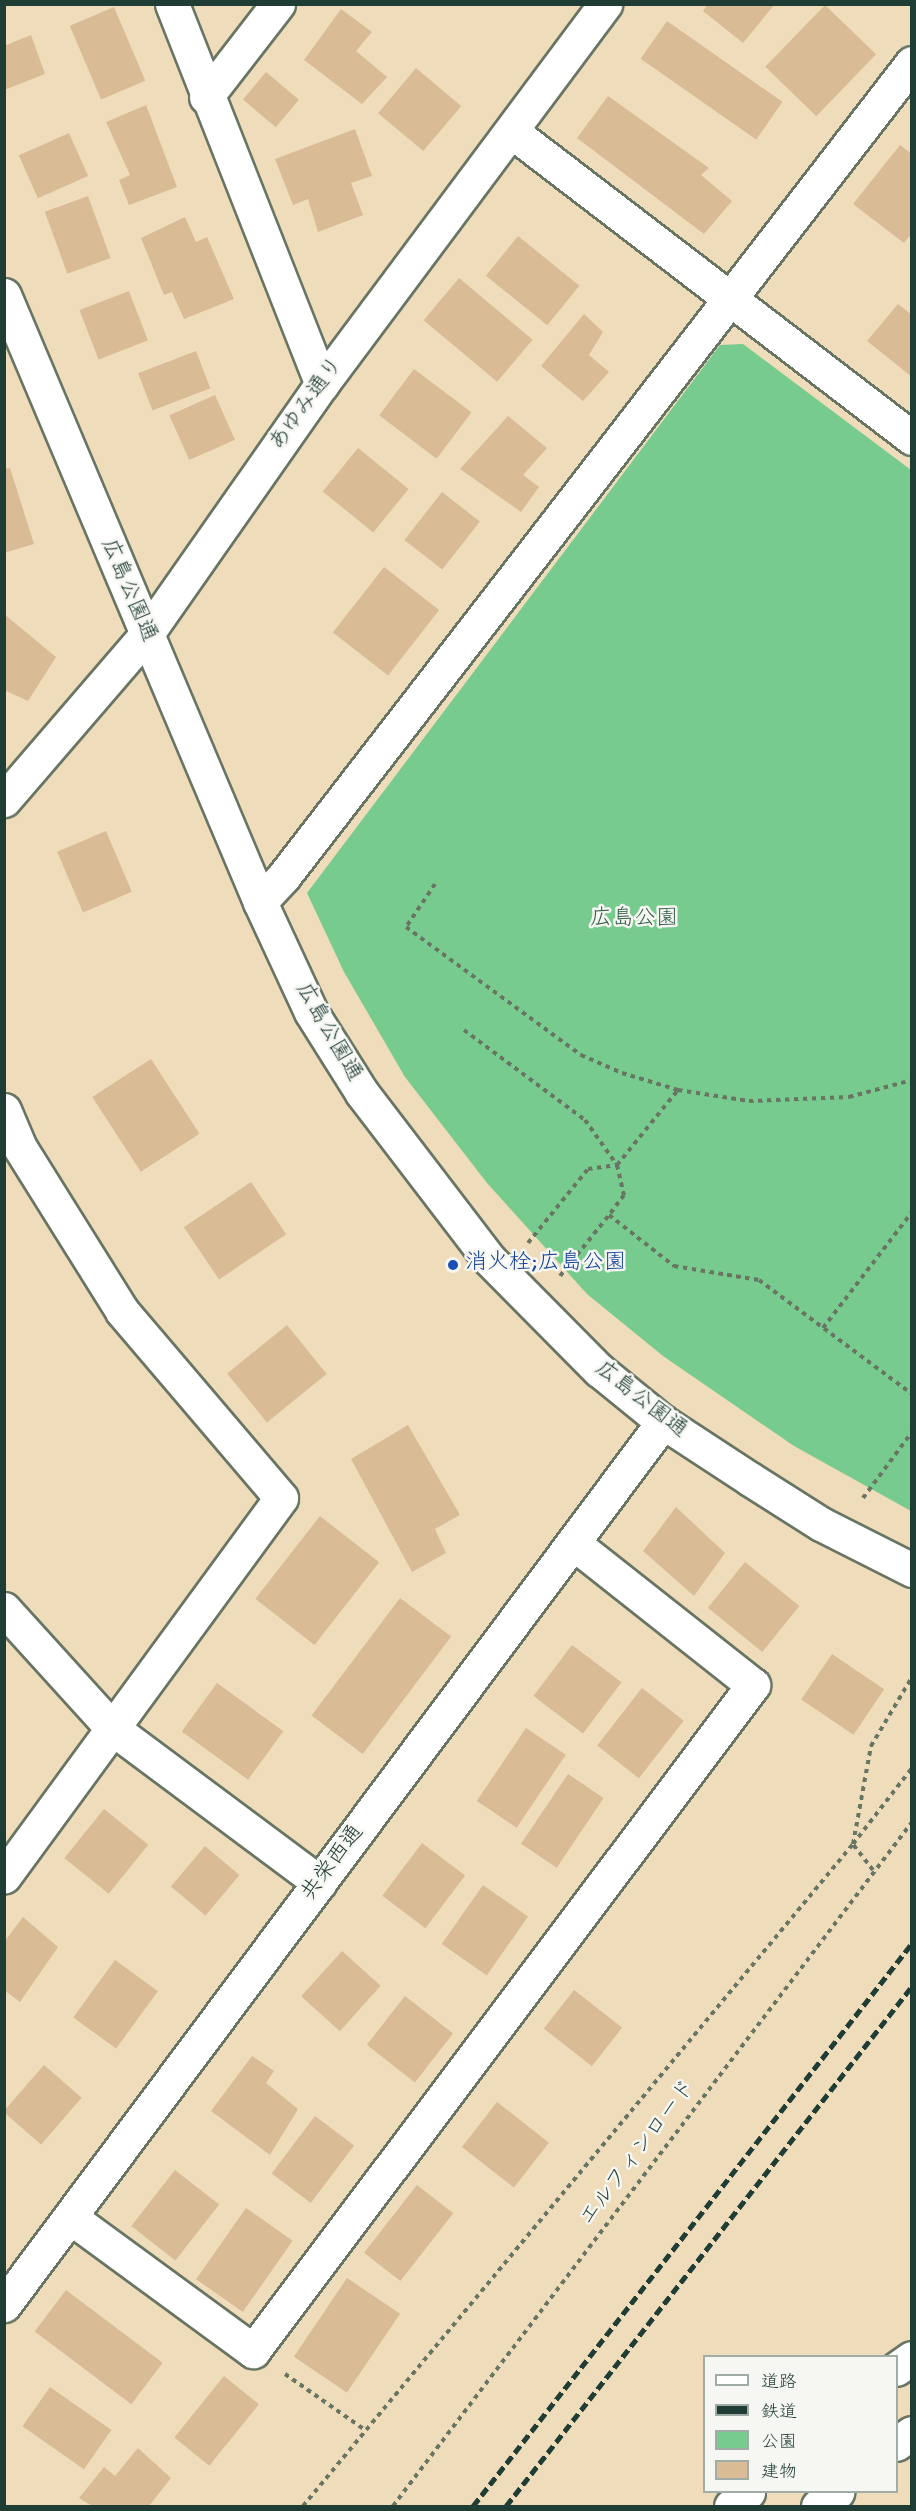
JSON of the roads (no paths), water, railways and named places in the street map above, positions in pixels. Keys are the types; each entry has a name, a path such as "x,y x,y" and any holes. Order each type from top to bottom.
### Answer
{"street":[{"path":"171,4 206,97 322,384"},
{"path":"206,97 278,4"},
{"name":"あゆみ通り","path":"4,800 146,635 322,384 605,4"},
{"path":"260,902 284,876 908,74"},
{"path":"511,131 912,438"},
{"name":"広島公園通","path":"4,295 260,902 311,1012 362,1093 481,1249 598,1370 663,1422 821,1524 912,1570"},
{"path":"4,1110 12,1149 122,1311 280,1498 4,1876"},
{"name":"共栄西通","path":"4,2305 663,1422"},
{"path":"70,2217 253,2351 753,1685 573,1544"},
{"path":"4,1609 112,1728 320,1883"},
{"path":"898,2368 912,2358"},
{"path":"898,2443 912,2433"},
{"path":"731,2506 747,2493"},
{"path":"818,2506 836,2493"}],"railway":[{"path":"473,2506 912,1943"},
{"path":"506,2506 912,1986"}],"place":[{"name":"消火栓;広島公園","path":"453,1265"}],"park label":[{"name":"広島公園","path":"634,921"}]}
